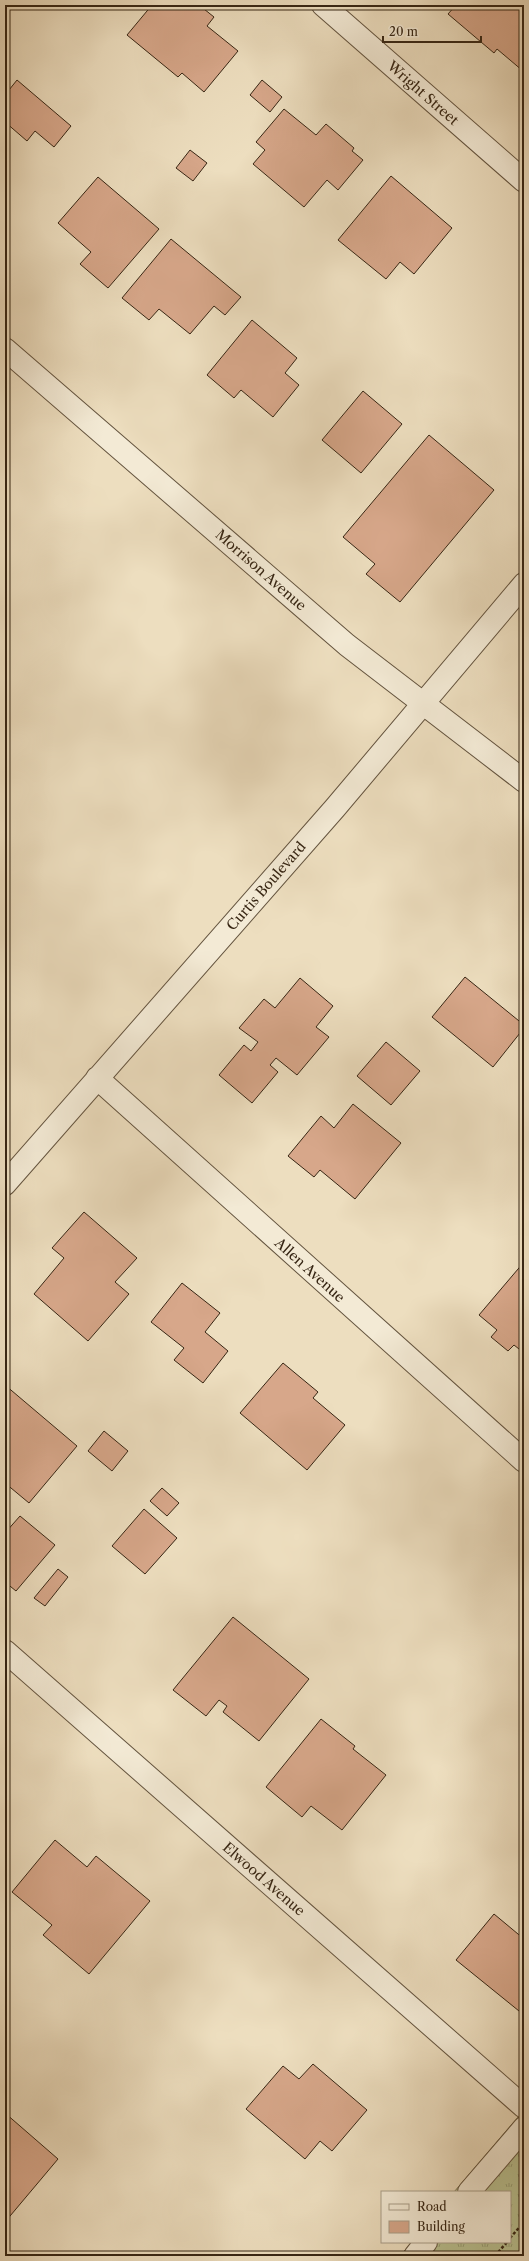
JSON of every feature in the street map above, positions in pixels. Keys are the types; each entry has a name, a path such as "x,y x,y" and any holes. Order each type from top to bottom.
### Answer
{"street":[{"name":"Wright Street","path":"323,5 524,181"},
{"name":"Morrison Avenue","path":"5,349 347,644 524,782"},
{"name":"Curtis Boulevard","path":"5,1184 335,808 524,584"},
{"name":"Allen Avenue","path":"97,1078 524,1461"},
{"name":"Elwood Avenue","path":"5,1651 524,2107"},
{"path":"470,2191 524,2128"},
{"path":"414,2256 425,2243"}],"path":[{"path":"511,2237 524,2222"},
{"path":"495,2256 506,2243"}],"green space":[{"path":"524,2110 524,2256 400,2256 411,2243 511,2243 511,2191 455,2191"}],"building":[{"path":"152,5 199,5 214,17 207,26 238,51 204,92 182,73 178,77 127,35"},
{"path":"456,5 524,5 523,71 497,49 494,53 448,14"},
{"path":"17,80 71,126 54,147 35,131 27,141 5,122 5,95"},
{"path":"262,80 282,97 270,112 250,95"},
{"path":"284,109 316,135 326,124 354,148 352,151 363,160 338,190 327,180 304,207 253,164 265,150 256,142"},
{"path":"190,150 207,163 193,181 176,168"},
{"path":"391,176 452,228 414,274 400,262 386,279 338,240"},
{"path":"98,177 159,229 108,288 80,264 91,252 58,223"},
{"path":"171,239 241,297 225,315 214,306 190,334 159,309 149,320 122,298"},
{"path":"252,320 297,358 285,373 299,385 273,417 241,390 234,398 207,375"},
{"path":"363,391 402,424 361,473 322,440"},
{"path":"429,435 494,490 400,602 366,574 375,564 343,537"},
{"path":"465,977 524,1025 524,1028 493,1067 432,1017"},
{"path":"300,978 333,1006 316,1027 329,1037 297,1075 276,1058 270,1065 278,1072 252,1103 219,1075 244,1045 251,1051 258,1042 239,1028 264,999 275,1008"},
{"path":"386,1042 420,1071 391,1105 357,1076"},
{"path":"353,1104 401,1143 355,1199 320,1170 314,1177 288,1156 321,1116 334,1128"},
{"path":"84,1212 137,1258 115,1282 129,1294 88,1341 34,1294 64,1258 52,1248"},
{"path":"524,1262 524,1353 514,1345 508,1351 491,1337 497,1330 479,1315"},
{"path":"182,1283 220,1313 205,1332 228,1351 203,1383 174,1360 184,1348 151,1322"},
{"path":"283,1363 318,1392 313,1398 345,1425 307,1470 240,1413"},
{"path":"5,1385 77,1446 29,1503 5,1483"},
{"path":"104,1431 128,1451 112,1471 88,1451"},
{"path":"162,1488 179,1503 167,1516 150,1501"},
{"path":"144,1509 177,1538 145,1574 112,1546"},
{"path":"20,1516 55,1545 16,1591 5,1582 5,1533"},
{"path":"58,1569 68,1577 45,1606 34,1598"},
{"path":"233,1617 309,1679 259,1741 223,1712 227,1706 219,1700 206,1716 173,1690"},
{"path":"321,1719 355,1746 353,1749 386,1775 342,1830 311,1806 302,1817 266,1787"},
{"path":"55,1840 87,1867 96,1856 150,1901 89,1974 43,1935 52,1925 12,1892"},
{"path":"494,1914 524,1939 524,2005 519,2011 456,1960"},
{"path":"313,2064 367,2110 332,2151 320,2141 305,2159 246,2109 283,2066 299,2079"},
{"path":"5,2113 58,2159 5,2222"}]}
